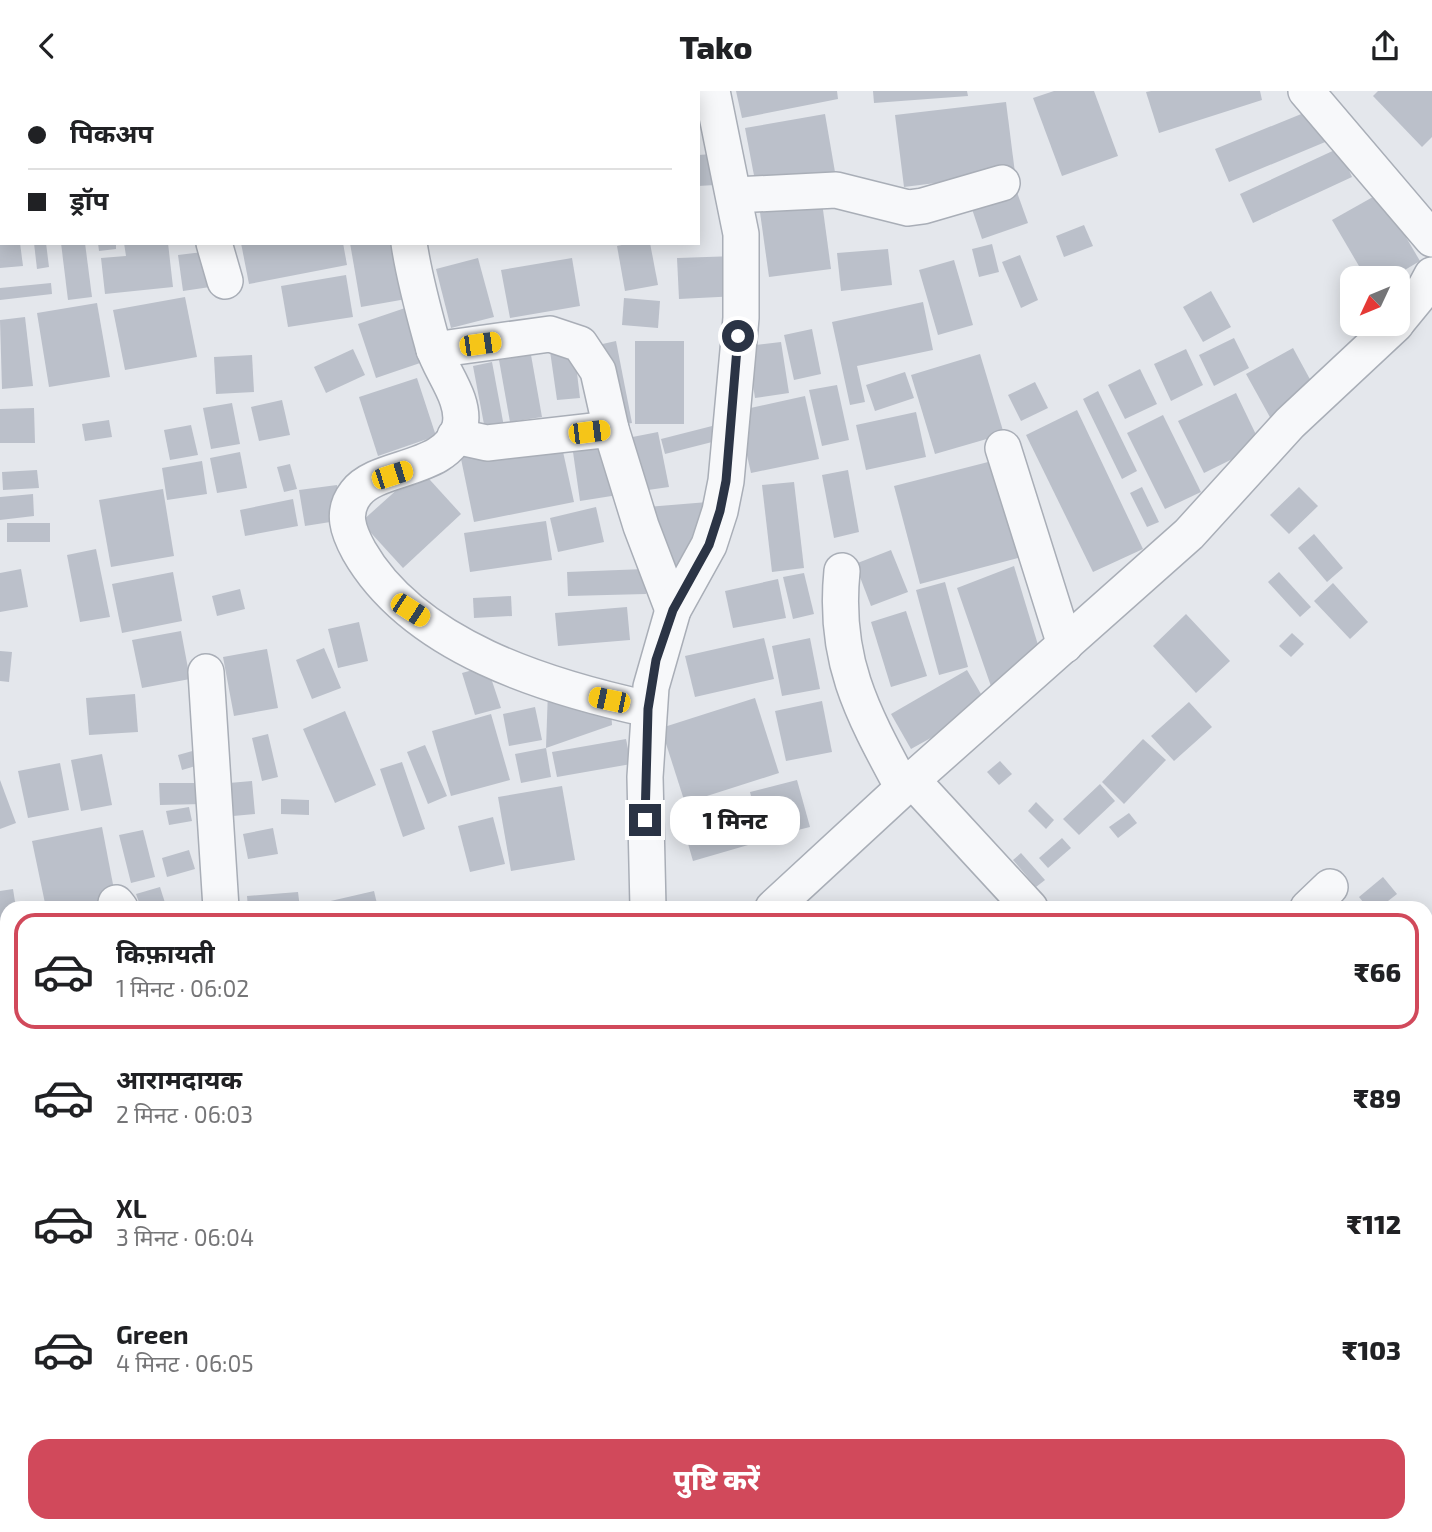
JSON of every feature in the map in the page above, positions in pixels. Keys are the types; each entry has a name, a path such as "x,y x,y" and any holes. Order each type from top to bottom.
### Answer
{"street":[{"path":"648,901 645,778 648,709 656,660 673,610 709,545 726,481 743,281 735,195 712,91"},
{"path":"1306,91 1432,239"},
{"path":"735,195 836,190 908,208 923,207 1002,183"},
{"path":"215,245 225,281"},
{"path":"409,245 434,350 459,406 460,427 431,458 358,489 347,509 346,520 363,559 380,581 410,610 488,659 543,683 648,709"},
{"path":"1410,306 1432,275"},
{"path":"434,350 550,334 564,336 580,344 594,363 641,526 673,610"},
{"path":"782,901 908,784 1189,534 1290,423 1382,336"},
{"path":"454,436 487,443 611,429"},
{"path":"1003,447 1065,645"},
{"path":"842,571 839,604 842,645 850,678 872,729 908,784 1023,901"},
{"path":"206,672 221,901"}],"building":[{"path":"736,91 837,91 838,99 742,118"},
{"path":"873,91 967,91 968,96 874,103"},
{"path":"1054,91 1094,91 1118,156 1062,176 1033,98"},
{"path":"1260,91 1262,100 1159,133 1146,92"},
{"path":"1378,91 1432,91 1432,137 1422,147 1373,96"},
{"path":"1006,102 1015,173 904,187 895,115"},
{"path":"1316,108 1330,140 1229,182 1215,149"},
{"path":"825,114 835,172 756,186 745,128"},
{"path":"1339,148 1352,177 1253,223 1240,194"},
{"path":"713,154 715,185 700,186 700,155"},
{"path":"1014,184 1028,223 982,239 969,200"},
{"path":"1380,193 1420,261 1410,267 1359,266 1332,220"},
{"path":"821,195 831,269 769,277 758,198"},
{"path":"1084,225 1093,246 1064,257 1056,236"},
{"path":"992,244 999,272 979,277 972,249"},
{"path":"0,245 20,245 23,266 0,268"},
{"path":"34,245 46,245 49,267 37,269"},
{"path":"61,245 85,245 92,297 68,300"},
{"path":"98,245 116,245 116,249 99,251"},
{"path":"124,245 168,245 173,287 105,294 101,258 126,256"},
{"path":"241,245 343,245 347,265 249,284"},
{"path":"350,245 402,245 412,298 361,307"},
{"path":"650,245 658,285 625,291 617,246"},
{"path":"888,249 892,285 841,291 837,253"},
{"path":"211,251 217,286 183,291 178,255"},
{"path":"1020,255 1038,300 1021,308 1002,262"},
{"path":"736,256 738,296 679,299 677,258"},
{"path":"478,258 494,317 451,328 436,269"},
{"path":"572,258 580,306 510,318 501,270"},
{"path":"954,260 973,325 938,335 919,270"},
{"path":"346,275 353,317 288,327 281,286"},
{"path":"51,283 52,294 0,300 0,288"},
{"path":"1211,291 1231,327 1203,342 1183,307"},
{"path":"185,297 197,357 125,370 113,310"},
{"path":"624,298 660,301 658,328 622,325"},
{"path":"923,302 933,350 857,366 865,402 850,405 832,322"},
{"path":"97,303 110,377 49,387 37,313"},
{"path":"408,307 426,361 376,378 358,324"},
{"path":"25,317 33,386 2,389 0,320"},
{"path":"812,329 821,374 794,380 784,335"},
{"path":"1234,338 1249,368 1214,386 1199,355"},
{"path":"616,341 632,423 614,426 598,345"},
{"path":"635,341 684,341 684,424 635,424"},
{"path":"781,342 789,393 755,398 747,346"},
{"path":"574,348 580,398 557,400 550,351"},
{"path":"1293,348 1318,394 1271,419 1246,374"},
{"path":"353,349 365,375 326,393 314,367"},
{"path":"1186,349 1203,385 1171,401 1154,364"},
{"path":"980,354 1004,434 935,454 911,375"},
{"path":"252,355 254,392 216,394 214,357"},
{"path":"531,355 542,417 510,422 499,360"},
{"path":"492,362 505,432 486,435 473,366"},
{"path":"1140,369 1157,404 1125,419 1108,385"},
{"path":"905,372 914,398 875,411 866,385"},
{"path":"417,378 436,436 378,456 359,397"},
{"path":"1035,382 1048,408 1021,421 1008,395"},
{"path":"837,385 849,440 822,446 809,390"},
{"path":"1098,391 1137,471 1122,479 1083,399"},
{"path":"1236,393 1261,445 1204,473 1178,421"},
{"path":"805,396 819,459 751,473 737,411"},
{"path":"282,400 290,435 259,441 251,407"},
{"path":"232,403 240,444 211,449 203,408"},
{"path":"34,408 35,443 0,443 0,409"},
{"path":"1077,410 1143,549 1093,572 1026,435"},
{"path":"916,412 926,457 866,470 856,425"},
{"path":"1163,415 1201,492 1165,509 1127,433"},
{"path":"109,420 112,437 85,441 82,424"},
{"path":"191,425 198,455 170,460 164,430"},
{"path":"716,425 720,440 665,454 661,439"},
{"path":"658,432 669,487 634,492 617,440"},
{"path":"560,438 574,502 474,522 460,454"},
{"path":"609,440 618,495 580,501 572,445"},
{"path":"240,452 247,488 217,493 210,458"},
{"path":"996,460 1022,557 920,584 894,486"},
{"path":"202,461 207,494 167,500 162,468"},
{"path":"290,464 297,489 284,492 277,467"},
{"path":"420,469 461,514 403,568 361,522"},
{"path":"37,470 39,488 3,490 2,472"},
{"path":"848,470 859,532 834,538 822,475"},
{"path":"794,482 804,568 772,572 762,485"},
{"path":"337,485 343,520 305,526 299,490"},
{"path":"1142,487 1159,522 1147,527 1130,493"},
{"path":"1299,487 1318,506 1289,534 1270,515"},
{"path":"163,489 174,556 111,567 99,500"},
{"path":"33,494 34,516 0,520 0,497"},
{"path":"293,499 298,526 245,536 240,510"},
{"path":"708,502 686,566 662,565 647,507"},
{"path":"596,507 604,542 558,552 550,518"},
{"path":"546,521 552,560 470,572 464,533"},
{"path":"7,523 50,523 50,542 7,542"},
{"path":"1314,534 1343,568 1327,582 1298,548"},
{"path":"96,549 110,617 80,622 67,555"},
{"path":"891,550 908,592 871,606 855,564"},
{"path":"1014,566 1042,658 993,692 957,588"},
{"path":"21,569 28,607 0,612 0,573"},
{"path":"645,569 646,594 568,596 567,572"},
{"path":"173,572 182,621 122,633 112,584"},
{"path":"1279,572 1311,607 1300,617 1268,582"},
{"path":"804,573 814,614 793,619 783,577"},
{"path":"778,579 786,618 733,628 725,591"},
{"path":"945,582 968,667 939,675 916,590"},
{"path":"1333,583 1368,622 1350,639 1314,601"},
{"path":"240,589 245,609 217,616 212,596"},
{"path":"511,596 512,616 474,618 473,598"},
{"path":"627,607 630,640 558,646 555,613"},
{"path":"906,611 927,676 891,687 871,622"},
{"path":"1186,614 1230,661 1196,693 1153,646"},
{"path":"359,622 368,661 338,668 328,629"},
{"path":"181,631 190,679 142,688 132,640"},
{"path":"1292,633 1304,644 1291,657 1279,646"},
{"path":"764,638 774,679 695,697 685,656"},
{"path":"810,638 820,689 782,696 772,646"},
{"path":"324,648 341,688 312,699 296,660"},
{"path":"267,649 278,708 234,716 223,657"},
{"path":"0,651 12,652 9,682 0,681"},
{"path":"487,666 501,708 475,715 462,673"},
{"path":"967,670 988,706 911,749 891,714"},
{"path":"548,690 611,709 612,725 546,748"},
{"path":"135,694 138,732 89,735 86,698"},
{"path":"755,698 779,773 685,803 661,728"},
{"path":"822,701 832,752 786,761 775,711"},
{"path":"1189,702 1212,727 1174,761 1151,736"},
{"path":"535,707 542,740 509,746 503,714"},
{"path":"345,711 376,785 335,803 303,729"},
{"path":"491,714 510,780 451,796 432,731"},
{"path":"268,734 278,777 262,781 252,738"},
{"path":"626,739 631,764 557,777 552,752"},
{"path":"1143,739 1166,760 1124,804 1102,782"},
{"path":"425,745 447,796 428,804 407,752"},
{"path":"546,748 551,777 521,783 515,754"},
{"path":"196,750 199,765 182,770 178,755"},
{"path":"102,754 112,805 81,811 71,760"},
{"path":"1000,761 1012,774 999,785 987,772"},
{"path":"402,762 425,829 403,837 380,769"},
{"path":"60,763 69,810 28,818 18,771"},
{"path":"0,780 16,823 0,829"},
{"path":"797,780 810,827 762,839 750,792"},
{"path":"252,781 255,814 233,816 229,783"},
{"path":"159,783 202,783 203,804 160,805"},
{"path":"1100,784 1115,801 1079,835 1063,819"},
{"path":"562,786 575,860 511,871 498,797"},
{"path":"281,799 309,800 309,815 281,814"},
{"path":"1036,802 1054,820 1046,829 1028,811"},
{"path":"744,806 755,843 693,861 682,823"},
{"path":"189,807 192,821 169,825 166,811"},
{"path":"1129,813 1137,823 1118,838 1109,827"},
{"path":"493,817 505,864 470,872 458,826"},
{"path":"102,827 116,900 45,901 32,841"},
{"path":"273,828 278,854 248,859 243,834"},
{"path":"143,830 155,877 131,883 119,835"},
{"path":"1062,838 1071,848 1048,868 1039,858"},
{"path":"189,850 195,869 167,877 162,858"},
{"path":"1021,853 1045,880 1036,887 1013,860"},
{"path":"1383,877 1397,894 1388,901 1362,901 1359,897"},
{"path":"160,887 164,901 138,901 136,894"},
{"path":"13,889 15,901 0,901 0,891"},
{"path":"374,891 376,901 331,901"},
{"path":"298,892 299,901 247,901 247,896"}],"route":[{"path":"645,820 648,709 656,660 673,610 709,545 720,511 726,481 738,336"}]}
